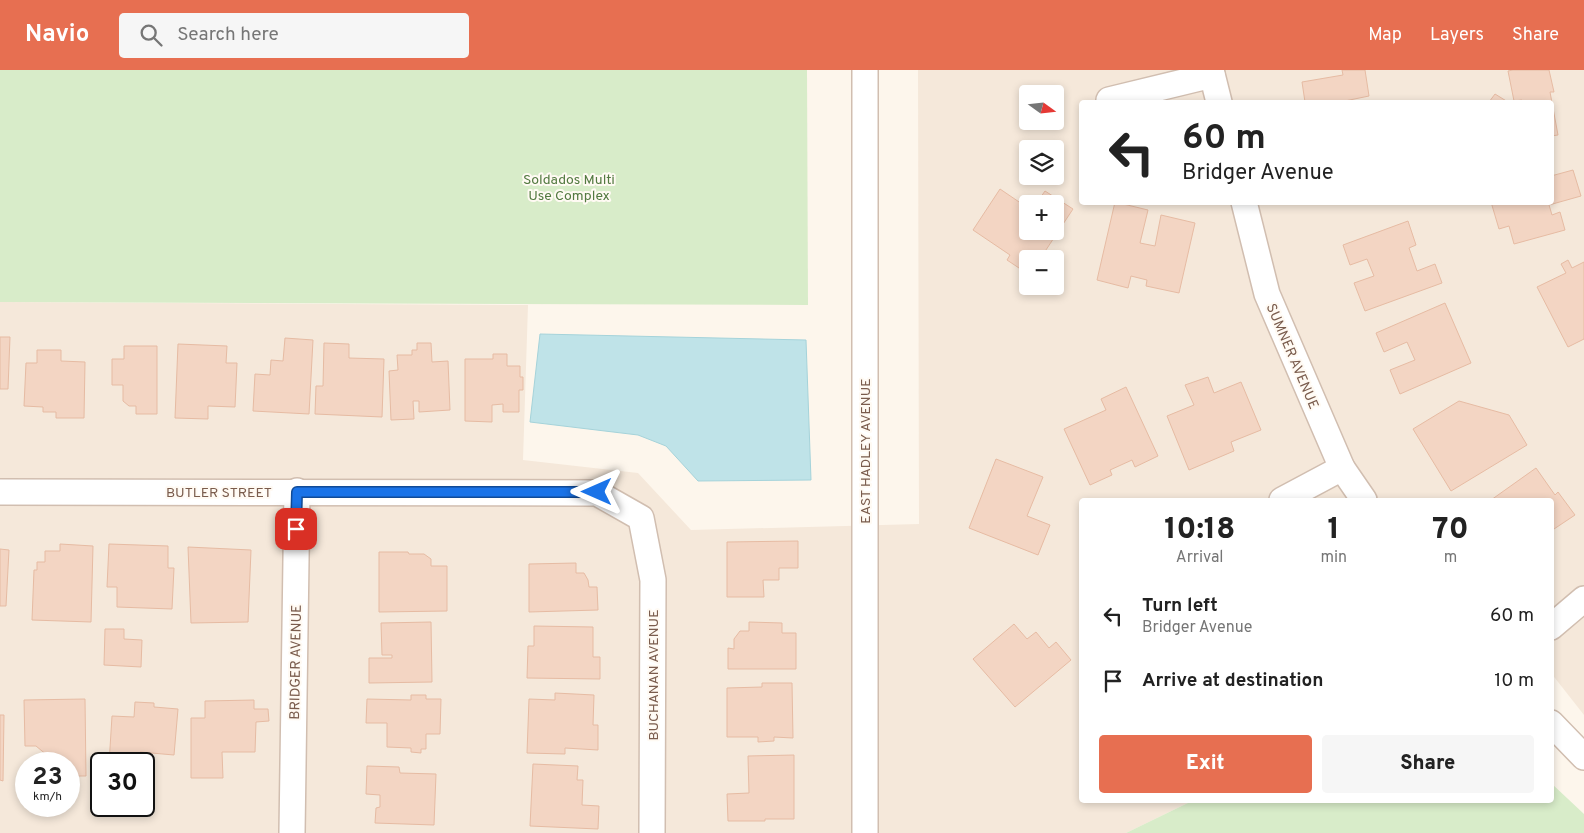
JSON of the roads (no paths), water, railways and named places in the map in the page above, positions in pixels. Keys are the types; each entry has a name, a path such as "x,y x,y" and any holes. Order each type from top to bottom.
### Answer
{"street":[{"name":"EAST HADLEY AVENUE","path":"865,70 865,833"},
{"path":"1109,100 1212,72 1219,100"},
{"name":"SUMNER AVENUE","path":"1245,205 1267,294 1342,468 1363,498"},
{"path":"1286,498 1342,468"},
{"name":"BUTLER STREET","path":"0,492 597,492 641,518"},
{"name":"BRIDGER AVENUE","path":"292,833 297,492"},
{"name":"BUCHANAN AVENUE","path":"641,518 653,580 652,833"},
{"path":"1554,624 1584,599"},
{"path":"1554,726 1584,757"}],"water":[{"path":"540,334 806,340 811,480 698,481 666,446 638,435 530,422"}],"park label":[{"name":"Soldados Multi Use Complex","path":"569,188"}]}
